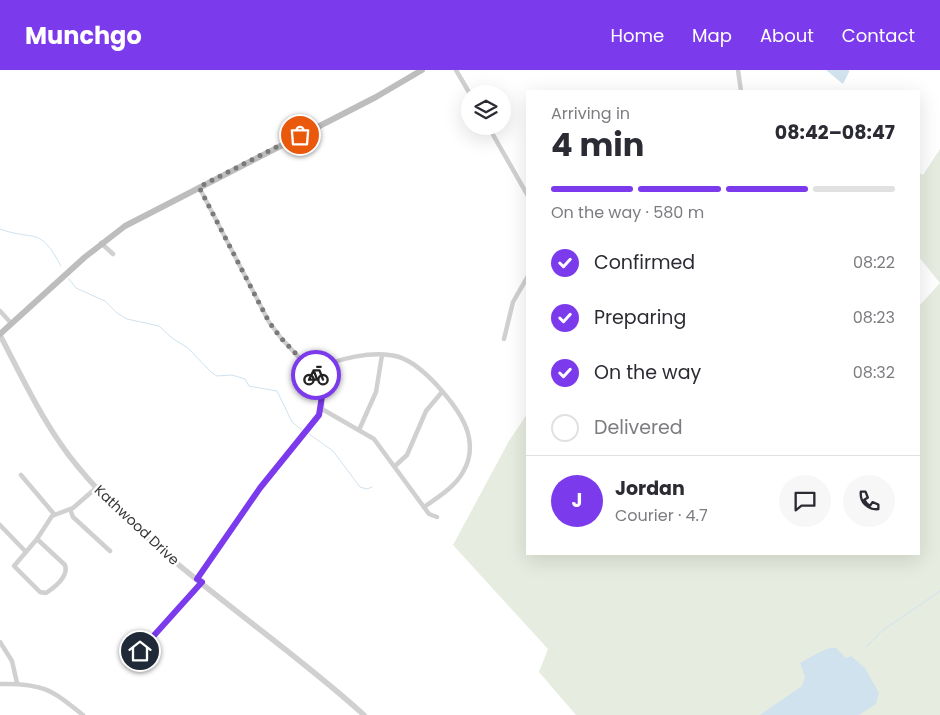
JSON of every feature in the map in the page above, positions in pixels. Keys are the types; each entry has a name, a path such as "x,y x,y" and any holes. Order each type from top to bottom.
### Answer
{"main road":[{"path":"0,334 101,243 142,216 383,93 422,70"}],"street":[{"path":"456,70 465,85"},
{"path":"738,70 741,90"},
{"path":"493,135 526,192"},
{"path":"127,665 200,580 260,488 315,421 322,409 322,390 314,372 281,338 269,322 199,187"},
{"path":"101,243 113,254"},
{"path":"504,338 513,302 526,279"},
{"path":"0,311 11,323"},
{"name":"Kathwood Drive","path":"0,334 43,418 68,454 96,488 149,538 326,680 364,715"},
{"path":"314,372 334,362 369,355 398,357 413,364 428,376 442,392 465,425 469,438 468,458 463,472 455,483 424,507"},
{"path":"359,430 376,392 382,355"},
{"path":"395,466 407,455 426,411 442,392"},
{"path":"322,409 359,430 378,444 429,514 436,517"},
{"path":"21,475 54,514"},
{"path":"37,539 66,568 65,574 46,593 40,592 14,566 37,539 54,514 70,509 96,488"},
{"path":"70,509 73,517 110,550"},
{"path":"0,525 26,552"},
{"path":"0,642 12,661 17,683"},
{"path":"0,684 37,685 50,690 83,715"}],"shaded area":[{"path":"940,149 940,283 920,258 920,174 923,175"},
{"path":"940,283 940,715 576,715 539,672 548,649 453,545 509,441 526,416 526,555 920,555 920,305"}],"water":[{"path":"826,70 849,70 849,72 843,84"},
{"path":"830,648 836,648 846,658 851,656 865,668 879,693 876,704 859,715 760,715 802,686 805,677 800,663"}],"waterway":[{"path":"0,229 42,240 54,253 61,266"},
{"path":"69,279 76,288 105,301 117,313 127,319 159,326 172,338 188,348 217,376 232,375 245,379 249,386 277,391 292,422 302,430"},
{"path":"309,434 333,451 360,487 367,489 372,487"},
{"path":"866,647 882,631 940,591"}],"way so far":[{"path":"300,135 199,187 276,334 308,364 316,375"}],"route":[{"path":"140,651 202,582 197,579 223,545 260,488 319,415 322,409 322,390 316,375"}]}
